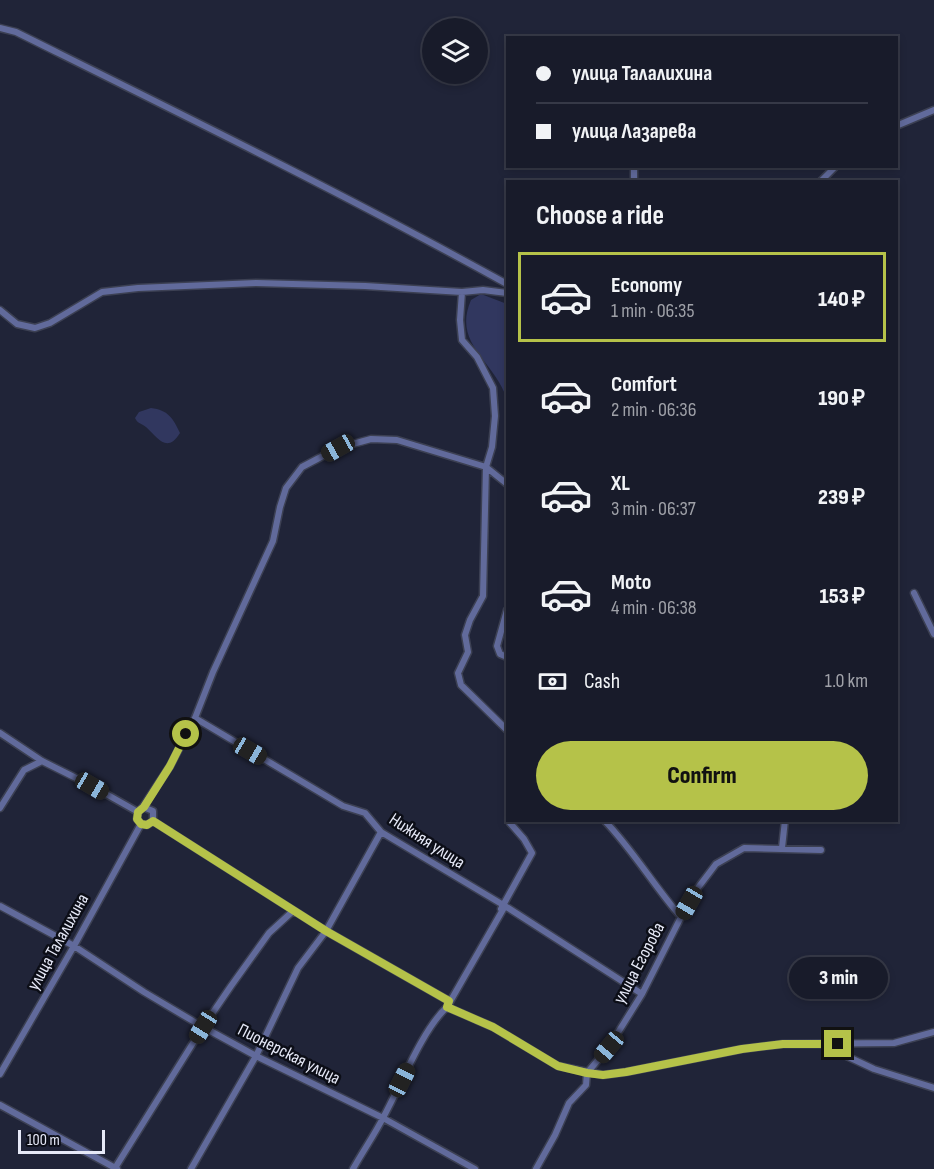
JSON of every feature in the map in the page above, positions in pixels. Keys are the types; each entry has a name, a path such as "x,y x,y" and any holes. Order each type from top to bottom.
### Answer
{"street":[{"path":"0,28 16,32 247,147 316,184 399,224 506,283"},
{"path":"898,125 934,110"},
{"path":"822,180 834,168"},
{"path":"0,310 17,324 35,328 50,323 102,292 138,288 256,283 462,292 483,290 506,293"},
{"path":"462,292 460,320 462,340 477,357 493,388 495,416 492,447 486,467 483,596 465,635 468,652 458,673 461,685 506,728"},
{"path":"153,821 147,825 141,824 137,819 138,812 144,807 170,766 195,718 213,672 273,541 286,488 302,467 338,448 371,439 397,440 486,467 506,483"},
{"path":"914,593 934,633"},
{"path":"506,613 496,646 500,654 506,657"},
{"name":"Нижняя улица","path":"195,718 343,806 365,813 381,832 642,994"},
{"path":"0,733 42,761 138,812"},
{"path":"0,808 24,770 42,761"},
{"path":"144,807 153,811 153,821"},
{"path":"153,821 326,931 558,1066 603,1075 742,1049 783,1044 894,1043 934,1032"},
{"path":"606,822 681,917"},
{"path":"782,848 785,822"},
{"path":"353,1169 383,1118 412,1060 448,1004 532,853 524,839 510,823"},
{"name":"улица Талалихина","path":"0,1074 141,824"},
{"path":"191,1169 256,1056 298,968 326,931 381,832"},
{"name":"улица Егорова","path":"536,1169 555,1136 569,1104 586,1084 587,1073 609,1047 642,994 681,917 716,864 744,848 820,850"},
{"name":"Пионерская улица","path":"0,906 74,946 203,1027 256,1056 383,1118 475,1169"},
{"path":"0,1105 116,1168 203,1027 269,933 293,910"},
{"path":"819,1044 874,1069 934,1088"}],"shaded area":[{"path":"481,294 506,304 506,397 501,385 477,351 467,329 467,315 471,300"},
{"path":"151,408 166,413 175,423 180,433 171,442 163,442 135,418 139,412"}],"route":[{"path":"186,734 170,766 144,807 138,812 137,819 141,824 147,825 153,821 326,931 449,1001 447,1007 493,1027 558,1066 603,1075 742,1049 783,1044 838,1044"}]}
